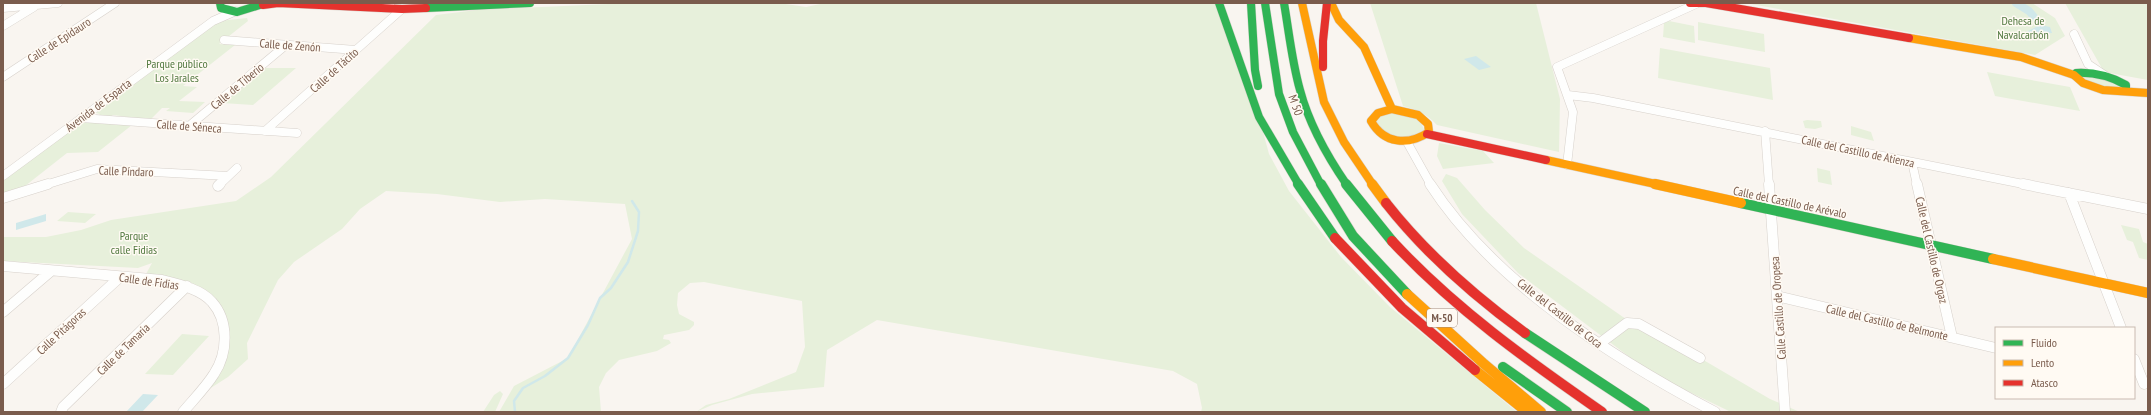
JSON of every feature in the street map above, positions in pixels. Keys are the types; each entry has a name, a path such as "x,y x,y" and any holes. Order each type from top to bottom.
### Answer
{"main road":[{"path":"220,3 221,8 224,10 236,11 265,4 278,3 402,9 530,3"},
{"path":"356,3 428,3"},
{"path":"1219,3 1260,117 1305,196 1336,239 1382,290 1460,361 1526,412"},
{"path":"1251,3 1255,70 1260,96 1269,126 1283,158"},
{"name":"M 50","path":"1265,3 1279,94 1288,120 1318,180 1335,204"},
{"name":"M-50","path":"1284,3 1298,82 1313,127 1329,159 1361,205 1384,232 1443,293 1483,328 1551,378 1602,412"},
{"path":"1302,3 1320,90 1330,115 1343,142 1362,170 1406,228 1448,271 1503,316 1561,357 1645,412"},
{"path":"1327,3 1323,41 1323,64 1327,90 1343,142"},
{"path":"1331,3 1339,20 1364,47 1392,109"},
{"path":"1689,5 1706,3 2021,58 2079,73 2106,76 2148,89"},
{"path":"1728,3 2021,54 2079,73"},
{"path":"2079,73 2083,83 2098,88 2110,91 2148,93"},
{"path":"2122,82 2126,86 2126,91"},
{"path":"1392,109 1418,115 1428,124 1428,131 1423,138 1408,142 1385,138 1375,131 1372,126 1373,117 1384,110 1392,109"},
{"name":"Calle del Castillo de Arévalo","path":"1428,131 2101,279 2148,286"},
{"path":"1335,204 1353,236 1398,285 1483,363 1541,412"},
{"name":"M-50","path":"1335,204 1365,241 1405,284 1451,326 1491,358 1566,412"},
{"path":"1384,232 1414,257 1447,288 1482,315 1551,360 1637,412"},
{"name":"Calle del Castillo de Arévalo","path":"2101,279 2148,293"}],"street":[{"path":"3,8 58,3"},
{"name":"Calle de Epidauro","path":"3,77 115,3"},
{"path":"1567,162 1573,112 1557,67 1689,5"},
{"path":"3,26 36,6"},
{"name":"Calle de Tácito","path":"265,131 402,9"},
{"name":"Avenida de Esparta","path":"3,176 213,20 236,11"},
{"path":"2074,34 2088,64 2106,76"},
{"name":"Calle de Zenón","path":"224,40 356,50"},
{"name":"Calle de Tiberio","path":"189,126 286,45"},
{"path":"2079,73 2088,64"},
{"name":"Calle del Castillo de Atienza","path":"1568,95 1593,98 1765,131 2148,209"},
{"name":"Calle de Séneca","path":"80,118 296,133"},
{"name":"Calle Castillo de Oropesa","path":"1765,131 1785,412"},
{"name":"Calle del Castillo de Coca","path":"1408,142 1431,186 1461,225 1537,298 1599,344 1654,379 1715,412"},
{"name":"Calle del Castillo de Orgaz","path":"1912,162 1952,337"},
{"path":"218,186 237,168"},
{"name":"Calle Píndaro","path":"3,198 97,169 228,176"},
{"path":"2069,193 2121,327"},
{"name":"Calle de Fidias","path":"3,266 162,280 187,286 212,301 223,320 225,344 214,373 183,412"},
{"path":"3,312 51,271"},
{"name":"Calle Pitágoras","path":"3,384 120,277"},
{"name":"Calle de Tamaria","path":"61,412 63,407 187,286"},
{"name":"Calle del Castillo de Belmonte","path":"1777,296 1995,348"},
{"path":"1599,344 1627,323 1632,322 1639,324 1700,358"},
{"path":"2135,361 2142,383"}],"green space":[{"name":"Parque calle Fidias","path":"631,3 779,3 806,7 825,3 1219,3 1259,117 1269,154 1289,191 1341,257 1390,307 1517,412 1201,412 1202,408 1197,384 1173,371 877,320 827,350 824,387 752,394 712,405 696,412 706,405 729,399 796,372 805,347 802,301 704,282 690,283 678,293 677,305 679,314 694,322 694,325 689,330 664,335 663,339 669,340 671,343 657,351 619,360 606,373 599,387 601,412 499,412 514,386 568,358 632,239 625,204 545,199 500,202 437,194 386,191 360,209 342,229 294,262 278,280 247,343 248,359 228,377 195,398 215,373 225,344 212,301 146,274 152,263 138,268 3,261 3,237 46,237 81,230 111,220 236,201 271,177 436,15 477,10"},
{"path":"1370,3 1536,3 1560,99 1559,152 1437,125 1422,113 1403,106"},
{"name":"Dehesa de Navalcarbón","path":"1745,3 2032,3 2055,18 2065,36 2035,55"},
{"path":"2065,3 2148,3 2148,80 2104,72"},
{"name":"Parque público Los Jarales","path":"247,18 248,21 219,44 235,45 183,86 197,87 179,101 205,102 193,113 166,111 170,108 162,108 150,120 113,115 110,117 98,116 100,114 96,113 219,21"},
{"path":"1669,21 1694,26 1695,43 1663,37 1664,23"},
{"path":"1698,22 1764,34 1765,52 1698,40"},
{"path":"1660,48 1770,68 1773,100 1658,78"},
{"path":"262,68 296,68 253,105 222,103"},
{"path":"1987,72 2070,87 2080,111 1995,96"},
{"path":"2083,75 2113,81 2122,88 2102,87 2081,78"},
{"path":"1392,112 1419,119 1425,131 1407,140 1382,134 1376,119 1380,115"},
{"path":"81,121 132,125 98,152 67,153 20,190 3,196 3,181"},
{"path":"1803,121 1821,121 1822,127 1815,129 1805,128"},
{"path":"1851,126 1871,132 1874,141 1851,135"},
{"path":"1439,143 1483,151 1494,163 1443,169 1437,156"},
{"path":"1817,168 1830,171 1832,185 1818,182"},
{"path":"1446,174 1457,178 1485,210 1524,248 1623,317 1700,358 1770,399 1800,412 1731,412 1652,374 1518,273 1462,214 1442,181"},
{"path":"68,212 96,214 85,223 57,221"},
{"path":"2121,225 2139,229 2143,242 2148,244 2148,260 2139,258 2133,242 2127,240"},
{"path":"182,334 209,336 173,375 145,374"},
{"path":"500,391 503,394 495,412 483,412 494,395"}],"water":[{"path":"2037,24 2050,27 2052,33 2022,34 2036,27"},
{"path":"1476,56 1491,67 1479,70 1464,59"},
{"path":"46,214 46,221 16,230 16,223"},
{"path":"143,394 158,395 142,412 126,412"}],"waterway":[{"path":"2016,3 2029,11 2040,24"},
{"path":"515,412 514,401 523,388 545,376 568,358 588,325 600,298 611,288 628,262 638,231 639,212 632,201"}],"traffic: fast":[{"path":"220,3 221,8 237,12 266,3"},
{"path":"426,8 530,3"},
{"path":"1219,3 1259,117 1305,196 1335,238"},
{"path":"1251,3 1255,70 1258,86"},
{"path":"1265,3 1279,94 1293,132 1318,180 1353,236 1407,294"},
{"path":"1284,3 1297,81 1307,113 1316,133 1326,153 1350,190 1392,241"},
{"path":"2074,75 2076,73 2089,73 2108,77 2126,85 2126,91"},
{"path":"1741,203 1993,259"},
{"path":"1525,333 1645,412"},
{"path":"1503,367 1567,412"}],"traffic: slow":[{"path":"1302,3 1317,78 1324,102 1336,129 1360,167 1386,203"},
{"path":"1331,3 1339,20 1364,47 1392,109"},
{"path":"1909,38 2021,57 2074,75 2083,83 2103,90 2148,93"},
{"path":"1392,109 1418,115 1428,124 1429,132 1422,137 1405,142 1389,139 1381,135 1375,129 1371,121 1378,113 1392,109"},
{"path":"1546,160 1741,203"},
{"path":"1993,259 2148,293"},
{"path":"1407,294 1483,363 1541,412"},
{"path":"1475,370 1527,412"}],"traffic: jam":[{"path":"263,5 278,3 402,9 426,8"},
{"path":"1323,67 1323,41 1327,3"},
{"path":"1690,3 1706,3"},
{"path":"1706,3 1909,38"},
{"path":"1427,134 1546,160"},
{"path":"1386,203 1416,240 1450,274 1487,305 1525,333"},
{"path":"1335,238 1367,274 1402,308 1475,370"},
{"path":"1392,241 1415,266 1465,312 1491,333 1602,412"}]}
